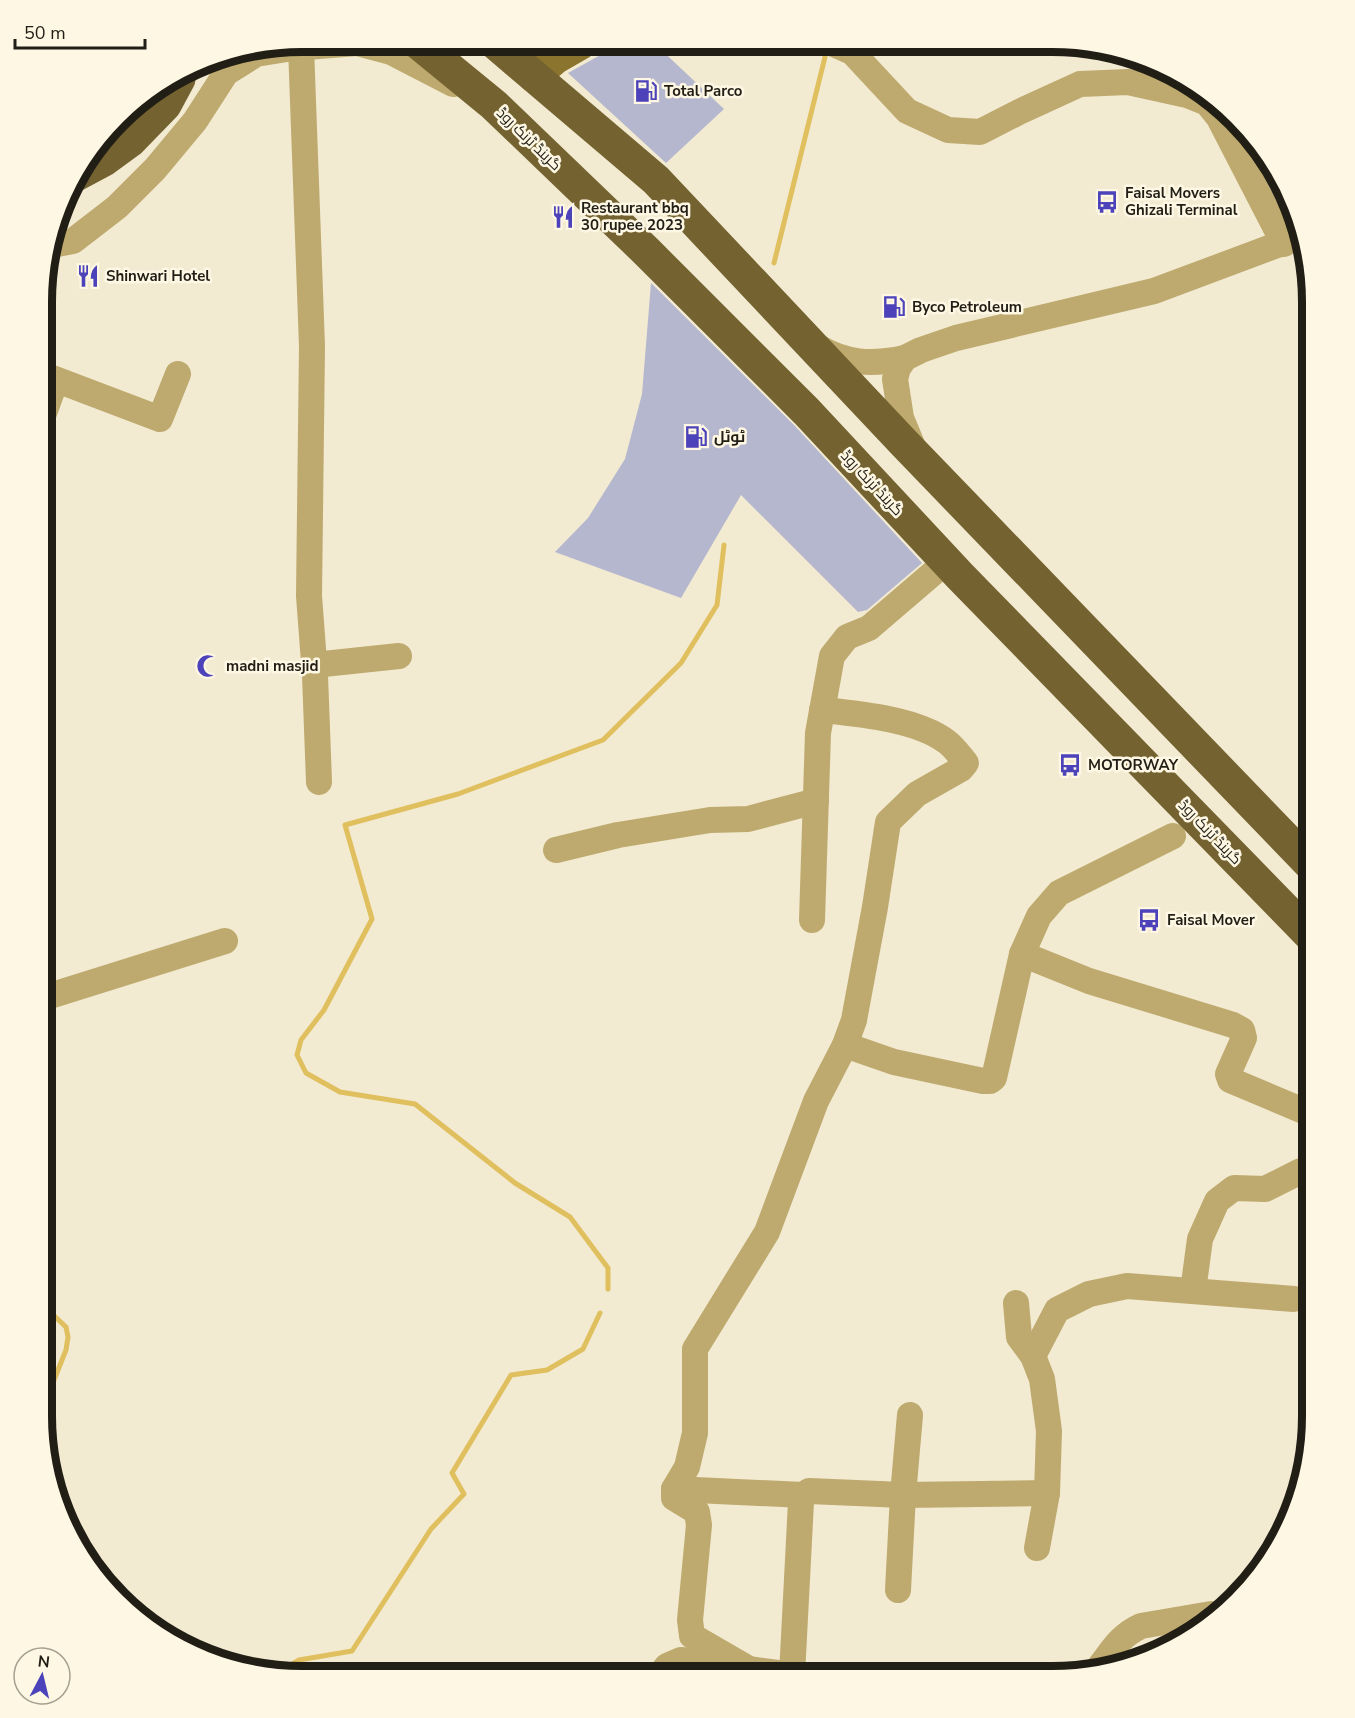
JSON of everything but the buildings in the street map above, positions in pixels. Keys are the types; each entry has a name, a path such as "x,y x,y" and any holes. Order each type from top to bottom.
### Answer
{"highway":[{"name":"گرینڈ ٹرنک روڈ","path":"429,52 494,105 647,252 807,412 946,562 1303,928"},
{"path":"506,52 656,180 916,456 1303,860"},
{"path":"94,165 130,141 165,105 174,88"}],"main road":[{"path":"534,76 565,52"}],"street":[{"path":"301,52 312,346 309,596 319,782"},
{"path":"391,52 494,105"},
{"path":"852,52 907,111 948,130 980,132 1080,84 1128,82 1198,99"},
{"path":"60,244 73,241 117,207 155,169 195,121 226,73 249,58"},
{"path":"808,341 829,354 864,363 905,358 956,338 1154,291 1294,239 1216,114"},
{"path":"905,358 896,372 897,394 901,418 916,456"},
{"path":"52,378 160,418 178,374"},
{"path":"812,920 818,733 832,656 847,637 868,628 946,562"},
{"path":"314,665 399,656"},
{"path":"745,1666 692,1636 690,1620 699,1525 697,1512 674,1498 674,1490 687,1467 695,1433 696,1349 767,1232 816,1101 845,1045 854,1020 888,822 917,794 961,769 966,763 948,742 919,727 857,713 822,710"},
{"path":"556,850 618,835 710,819 748,819 816,801"},
{"path":"845,1045 894,1062 990,1081 994,1078 1022,954 1039,916 1059,893 1173,836"},
{"path":"52,995 225,940"},
{"path":"1022,954 1089,981 1233,1025 1242,1030 1244,1038 1228,1074 1230,1080 1303,1111"},
{"path":"1193,1291 1200,1239 1217,1200 1234,1188 1265,1189 1303,1171"},
{"path":"1033,1356 1057,1310 1089,1294 1126,1286 1294,1299"},
{"path":"1016,1303 1019,1337 1033,1356 1042,1379 1049,1431 1047,1493 1037,1548"},
{"path":"897,1590 910,1415"},
{"path":"674,1490 803,1495 808,1491 903,1495 1047,1493"},
{"path":"792,1666 800,1513 803,1495"},
{"path":"1105,1660 1124,1636 1132,1630 1141,1626 1203,1615"},
{"path":"667,1666 681,1660 732,1666"}],"waterway":[{"path":"774,263 825,57"},
{"path":"608,1289 608,1268 570,1217 515,1183 415,1104 340,1092 306,1073 297,1055 301,1040 324,1010 372,919 345,825 458,794 603,740 681,663 717,605 724,545"},
{"path":"290,1665 299,1660 352,1651 431,1529 464,1494 452,1473 511,1375 547,1370 583,1349 600,1313"},
{"path":"52,1314 66,1327 68,1337 66,1350 52,1388"}],"place":[{"name":"Total Parco","path":"646,91"},
{"name":"Faisal Movers Ghizali Terminal","path":"1107,202"},
{"name":"Restaurant bbq 30 rupee 2023","path":"563,217"},
{"name":"Shinwari Hotel","path":"88,276"},
{"name":"Byco Petroleum","path":"894,307"},
{"name":"ٹوٹل","path":"696,437"},
{"name":"madni masjid","path":"208,666"},
{"name":"MOTORWAY","path":"1070,765"},
{"name":"Faisal Mover","path":"1149,920"}]}
